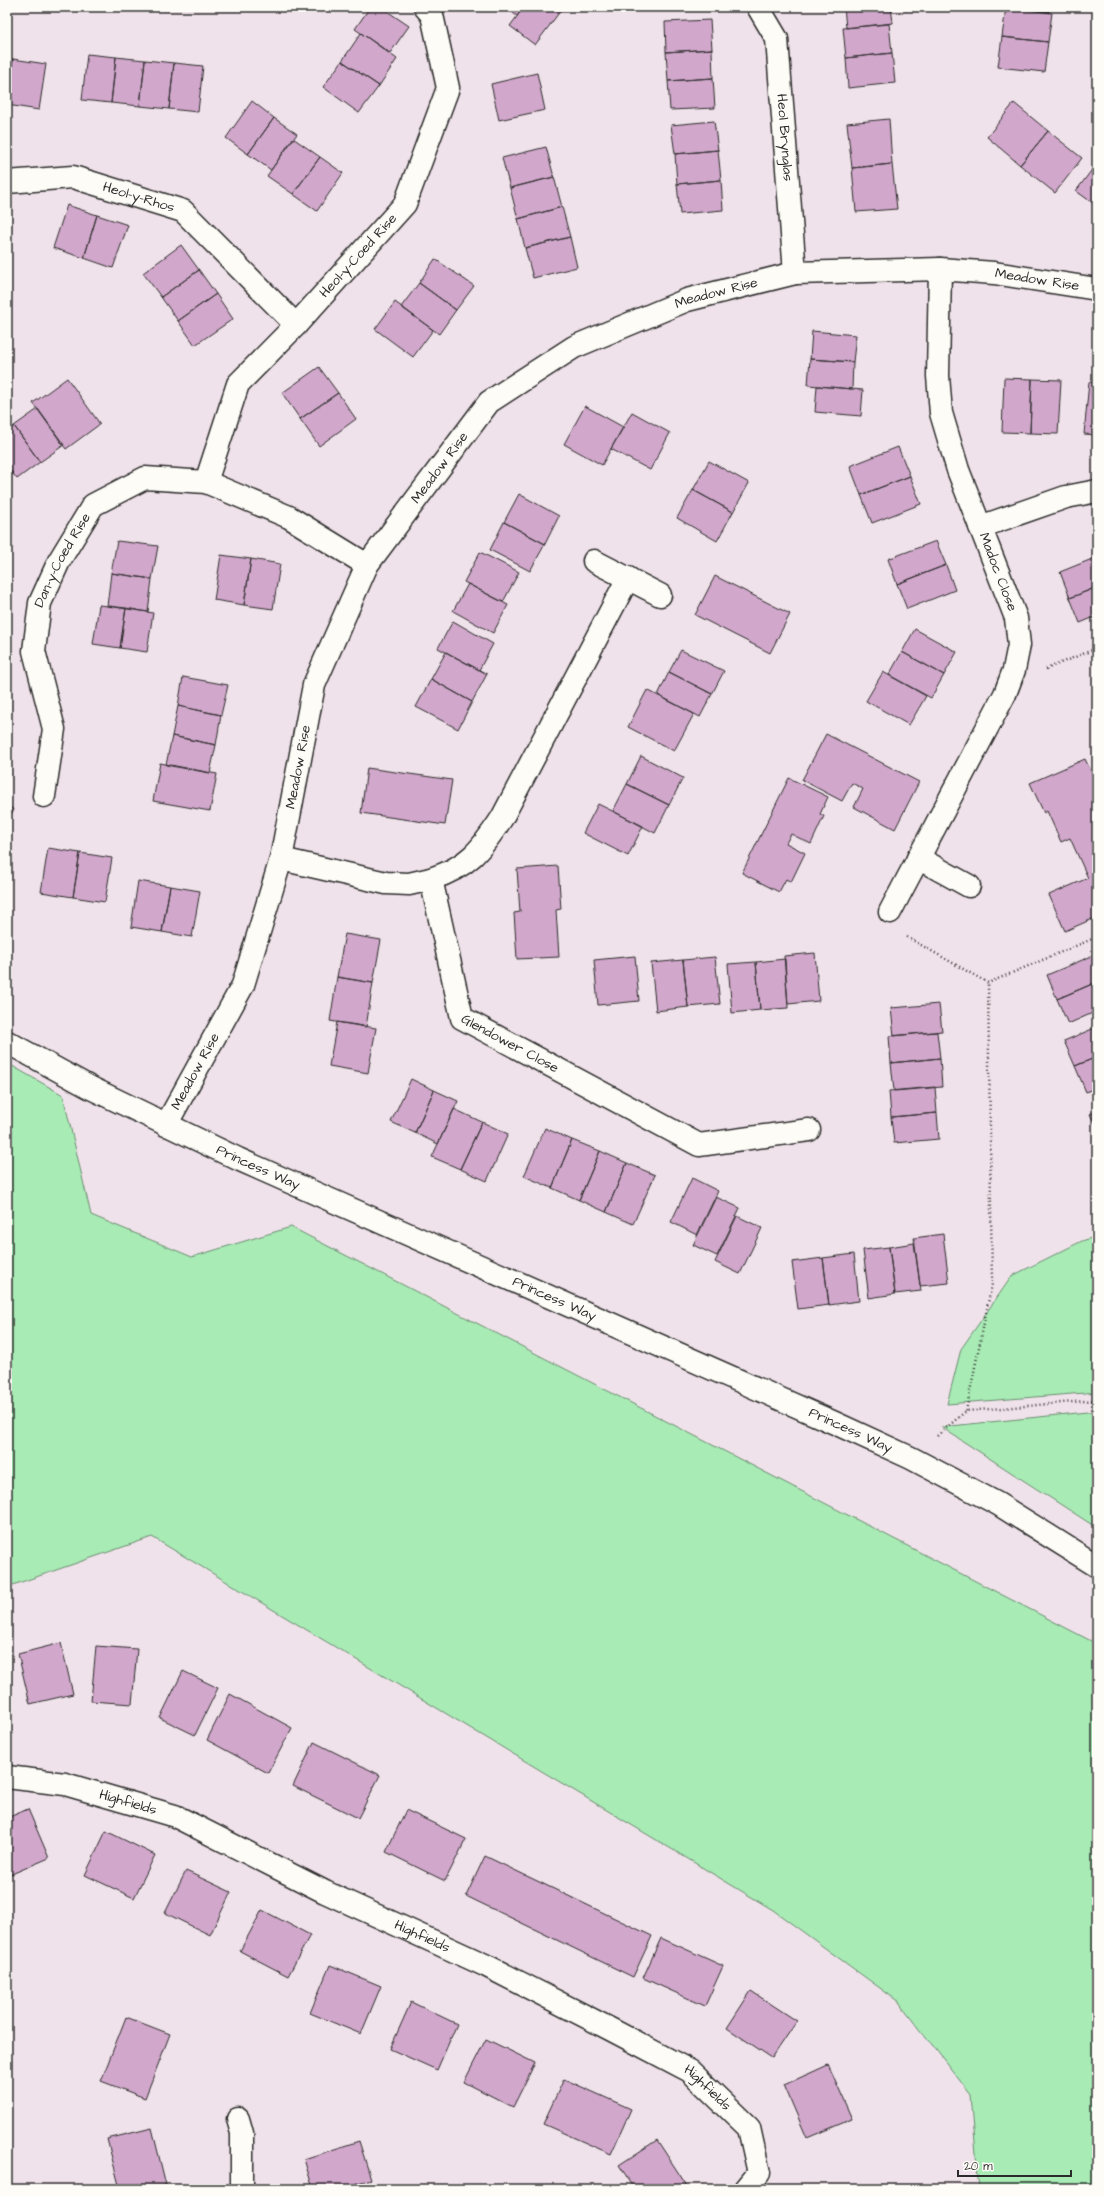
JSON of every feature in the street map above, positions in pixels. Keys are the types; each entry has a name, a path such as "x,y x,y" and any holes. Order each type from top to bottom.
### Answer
{"street":[{"name":"Heol-y-Coed Rise","path":"206,482 238,384 296,325 405,204 448,88 432,15 425,7"},
{"name":"Heol Brynglas","path":"758,7 777,39 795,273"},
{"name":"Heol-y-Rhos","path":"7,182 72,177 183,211 296,325"},
{"name":"Meadow Rise","path":"166,1125 243,985 281,859 314,685 367,565 489,402 574,347 687,300 795,273 940,269 994,273 1097,289"},
{"name":"Madoc Close","path":"890,912 1005,694 1014,670 1020,645 1016,618 953,455 941,413 938,376 940,269"},
{"name":"Dan-y-Coed Rise","path":"44,796 54,728 34,651 40,603 59,561 93,505 146,478 206,482 289,517 367,565"},
{"path":"980,527 1066,497 1097,491"},
{"path":"594,561 660,595"},
{"path":"281,859 386,883 409,884 431,880 451,872 467,862 478,852 494,830 628,578"},
{"path":"918,858 969,886"},
{"name":"Glendower Close","path":"431,880 462,1018 699,1145 809,1130"},
{"name":"Princess Way","path":"7,1042 91,1088 238,1159 809,1411 911,1458 998,1504 1097,1566"},
{"name":"Highfields","path":"7,1777 66,1784 175,1816 325,1892 487,1966 690,2071 749,2128 759,2173 746,2189"},
{"path":"238,2119 242,2133 242,2189"}],"path":[{"path":"1014,670 1036,674 1097,648"},
{"path":"890,912 902,934 988,983"},
{"path":"988,983 1097,937"},
{"path":"966,1411 992,1284 988,983"},
{"path":"911,1458 966,1411 1097,1400"}],"green space":[{"path":"7,1063 63,1095 91,1215 192,1257 291,1227 1097,1644 1097,2189 979,2189 971,2095 899,2002 773,1910 152,1537 7,1587"},
{"path":"1097,1236 1097,1392 947,1404 961,1349 1012,1276 1082,1241"},
{"path":"1097,1411 1097,1528 941,1427"}],"building":[{"path":"370,7 381,7 409,26 390,53 355,29"},
{"path":"505,7 524,7 517,16"},
{"path":"524,7 557,7 561,10 535,45 510,26"},
{"path":"844,7 891,7 893,23 846,28"},
{"path":"1006,7 1052,13 1048,42 1002,37"},
{"path":"1008,7 1049,7 1049,12"},
{"path":"710,20 712,49 666,52 665,22"},
{"path":"889,24 892,53 846,58 843,28"},
{"path":"361,33 397,59 379,86 342,61"},
{"path":"1002,37 1048,42 1044,72 998,67"},
{"path":"712,49 713,78 668,81 666,52"},
{"path":"892,53 895,83 848,88 846,58"},
{"path":"87,54 116,57 111,103 82,100"},
{"path":"116,57 145,60 140,106 111,103"},
{"path":"7,58 13,59 7,102"},
{"path":"13,59 46,64 39,110 7,105"},
{"path":"145,60 174,63 169,109 140,106"},
{"path":"342,61 379,86 359,113 323,87"},
{"path":"174,63 203,66 198,112 169,109"},
{"path":"537,73 545,110 499,120 491,84"},
{"path":"713,78 715,108 670,110 668,81"},
{"path":"252,101 274,118 248,154 226,138"},
{"path":"1014,103 1048,131 1020,165 987,137"},
{"path":"274,118 297,134 271,170 248,154"},
{"path":"889,119 892,164 852,168 847,123"},
{"path":"714,121 718,150 675,154 671,125"},
{"path":"1048,131 1082,158 1055,193 1020,165"},
{"path":"293,138 320,157 293,194 267,176"},
{"path":"546,147 554,177 510,188 502,158"},
{"path":"718,150 721,180 677,184 675,154"},
{"path":"320,157 343,173 317,211 293,194"},
{"path":"1097,163 1097,206 1076,191"},
{"path":"892,164 897,209 856,212 852,168"},
{"path":"554,177 562,207 518,219 510,188"},
{"path":"721,180 723,210 680,214 677,184"},
{"path":"67,205 97,215 84,258 53,248"},
{"path":"562,207 570,237 525,248 518,219"},
{"path":"97,215 128,225 113,268 84,258"},
{"path":"570,237 577,267 533,278 525,248"},
{"path":"181,245 199,270 161,297 143,273"},
{"path":"435,259 474,286 456,310 419,283"},
{"path":"199,270 216,294 178,321 161,297"},
{"path":"419,283 456,310 439,334 401,307"},
{"path":"216,294 233,319 195,345 178,321"},
{"path":"395,302 433,330 413,357 375,329"},
{"path":"812,331 856,335 853,362 810,359"},
{"path":"810,359 853,362 852,389 808,385"},
{"path":"319,367 338,393 300,419 282,393"},
{"path":"67,378 100,424 66,449 33,403"},
{"path":"1004,378 1032,379 1030,433 1002,432"},
{"path":"1032,379 1061,380 1058,434 1030,433"},
{"path":"1089,382 1097,383 1097,435 1084,434"},
{"path":"817,386 863,390 861,416 815,412"},
{"path":"338,393 356,419 319,446 300,419"},
{"path":"585,406 623,427 602,465 564,444"},
{"path":"38,409 64,445 40,462 14,426"},
{"path":"632,412 670,433 650,470 611,449"},
{"path":"14,426 40,462 17,479 7,466 7,432"},
{"path":"898,447 910,476 861,495 850,466"},
{"path":"709,461 749,483 733,512 693,490"},
{"path":"7,466 13,474 7,478"},
{"path":"910,476 921,504 872,523 861,495"},
{"path":"693,490 733,512 717,541 677,518"},
{"path":"519,494 559,516 545,544 504,522"},
{"path":"504,522 545,544 530,571 490,550"},
{"path":"117,541 158,546 152,579 111,573"},
{"path":"936,541 946,565 897,584 888,559"},
{"path":"480,552 519,572 503,602 464,582"},
{"path":"221,555 251,559 244,605 214,600"},
{"path":"1097,557 1097,587 1070,598 1060,572"},
{"path":"251,559 280,564 273,609 244,605"},
{"path":"946,565 955,590 907,609 897,584"},
{"path":"111,573 152,579 148,612 107,606"},
{"path":"715,576 790,614 770,653 695,615"},
{"path":"468,584 508,605 493,633 453,611"},
{"path":"1097,587 1097,616 1080,623 1070,598"},
{"path":"99,605 126,608 120,648 93,644"},
{"path":"126,608 153,613 147,652 120,648"},
{"path":"453,621 493,644 479,670 438,648"},
{"path":"915,629 957,652 944,675 902,652"},
{"path":"681,650 724,671 712,694 669,672"},
{"path":"446,652 487,674 472,702 431,679"},
{"path":"902,652 944,675 931,698 889,675"},
{"path":"669,672 712,694 700,717 658,695"},
{"path":"883,672 926,696 909,725 866,701"},
{"path":"183,677 228,685 221,715 178,706"},
{"path":"431,679 472,702 458,729 416,707"},
{"path":"647,690 694,714 674,751 628,727"},
{"path":"178,706 221,715 216,745 172,736"},
{"path":"826,734 919,782 895,829 854,807 863,789 852,783 842,801 802,780"},
{"path":"172,736 216,745 210,773 166,765"},
{"path":"641,756 683,778 669,805 627,784"},
{"path":"1085,759 1097,784 1097,917 1065,931 1049,895 1088,878 1070,838 1061,842 1047,811 1044,813 1030,783"},
{"path":"160,763 217,774 210,811 153,801"},
{"path":"367,768 452,780 445,825 361,813"},
{"path":"789,778 828,797 820,814 824,816 811,844 791,834 786,843 805,853 791,882 786,879 779,892 742,873"},
{"path":"627,784 669,805 655,833 613,811"},
{"path":"7,803 14,811 7,816"},
{"path":"598,804 643,826 628,856 583,833"},
{"path":"48,848 80,853 73,897 41,892"},
{"path":"80,853 112,858 105,902 73,897"},
{"path":"558,866 561,909 556,910 559,957 517,959 514,913 520,912 517,869"},
{"path":"138,881 170,886 162,932 131,927"},
{"path":"170,886 200,891 192,937 162,932"},
{"path":"345,934 381,940 373,983 337,977"},
{"path":"815,953 819,1001 788,1004 784,956"},
{"path":"1094,955 1097,962 1097,982 1057,999 1047,975"},
{"path":"635,956 639,1001 598,1005 594,960"},
{"path":"715,957 720,1004 688,1007 683,960"},
{"path":"785,959 788,1008 760,1010 756,962"},
{"path":"683,960 688,1007 656,1011 651,963"},
{"path":"756,962 760,1010 732,1013 728,964"},
{"path":"337,977 373,983 366,1027 330,1021"},
{"path":"1097,982 1097,1011 1068,1024 1057,999"},
{"path":"939,1004 942,1031 894,1036 891,1008"},
{"path":"337,1022 376,1028 368,1073 329,1066"},
{"path":"1097,1027 1097,1057 1075,1066 1064,1041"},
{"path":"937,1032 940,1058 891,1063 889,1036"},
{"path":"1097,1057 1097,1087 1086,1092 1075,1066"},
{"path":"940,1058 942,1087 894,1091 891,1063"},
{"path":"411,1079 434,1090 415,1133 391,1122"},
{"path":"935,1087 937,1113 891,1117 889,1091"},
{"path":"434,1090 458,1101 438,1144 415,1133"},
{"path":"454,1109 482,1122 460,1169 432,1157"},
{"path":"1097,1111 1097,1128 1090,1114"},
{"path":"937,1113 939,1139 894,1143 891,1117"},
{"path":"482,1122 508,1134 487,1181 460,1169"},
{"path":"545,1128 572,1140 552,1188 524,1176"},
{"path":"572,1140 600,1151 579,1200 552,1188"},
{"path":"600,1151 627,1163 606,1212 579,1200"},
{"path":"627,1163 655,1175 633,1224 606,1212"},
{"path":"692,1178 718,1191 697,1235 671,1222"},
{"path":"716,1197 740,1208 717,1256 693,1245"},
{"path":"737,1216 762,1228 740,1274 715,1262"},
{"path":"943,1234 949,1283 920,1286 914,1238"},
{"path":"914,1243 921,1291 895,1294 889,1247"},
{"path":"889,1247 895,1294 869,1298 863,1250"},
{"path":"854,1254 859,1301 829,1305 823,1258"},
{"path":"823,1258 829,1305 798,1309 792,1262"},
{"path":"61,1643 73,1694 30,1704 18,1654"},
{"path":"96,1646 137,1649 132,1704 91,1701"},
{"path":"183,1671 218,1688 195,1735 160,1718"},
{"path":"230,1694 292,1728 268,1773 207,1740"},
{"path":"314,1742 380,1775 358,1818 293,1786"},
{"path":"28,1809 49,1858 7,1876 7,1818"},
{"path":"406,1810 466,1839 445,1881 386,1852"},
{"path":"106,1831 155,1855 134,1898 85,1875"},
{"path":"485,1856 652,1936 633,1977 466,1896"},
{"path":"186,1871 231,1892 210,1935 165,1913"},
{"path":"262,1910 310,1935 288,1976 240,1951"},
{"path":"661,1938 723,1966 705,2006 643,1978"},
{"path":"330,1965 381,1986 361,2034 310,2013"},
{"path":"751,1991 797,2021 772,2058 727,2028"},
{"path":"411,2002 457,2024 437,2070 390,2049"},
{"path":"126,2017 170,2034 145,2098 101,2081"},
{"path":"486,2039 535,2063 513,2107 464,2082"},
{"path":"828,2065 852,2119 807,2138 784,2085"},
{"path":"564,2079 631,2109 611,2154 543,2124"},
{"path":"152,2128 166,2185 150,2189 120,2189 107,2139"},
{"path":"657,2140 689,2189 635,2189 619,2165"},
{"path":"359,2141 371,2179 340,2189 313,2189 304,2159"}]}
